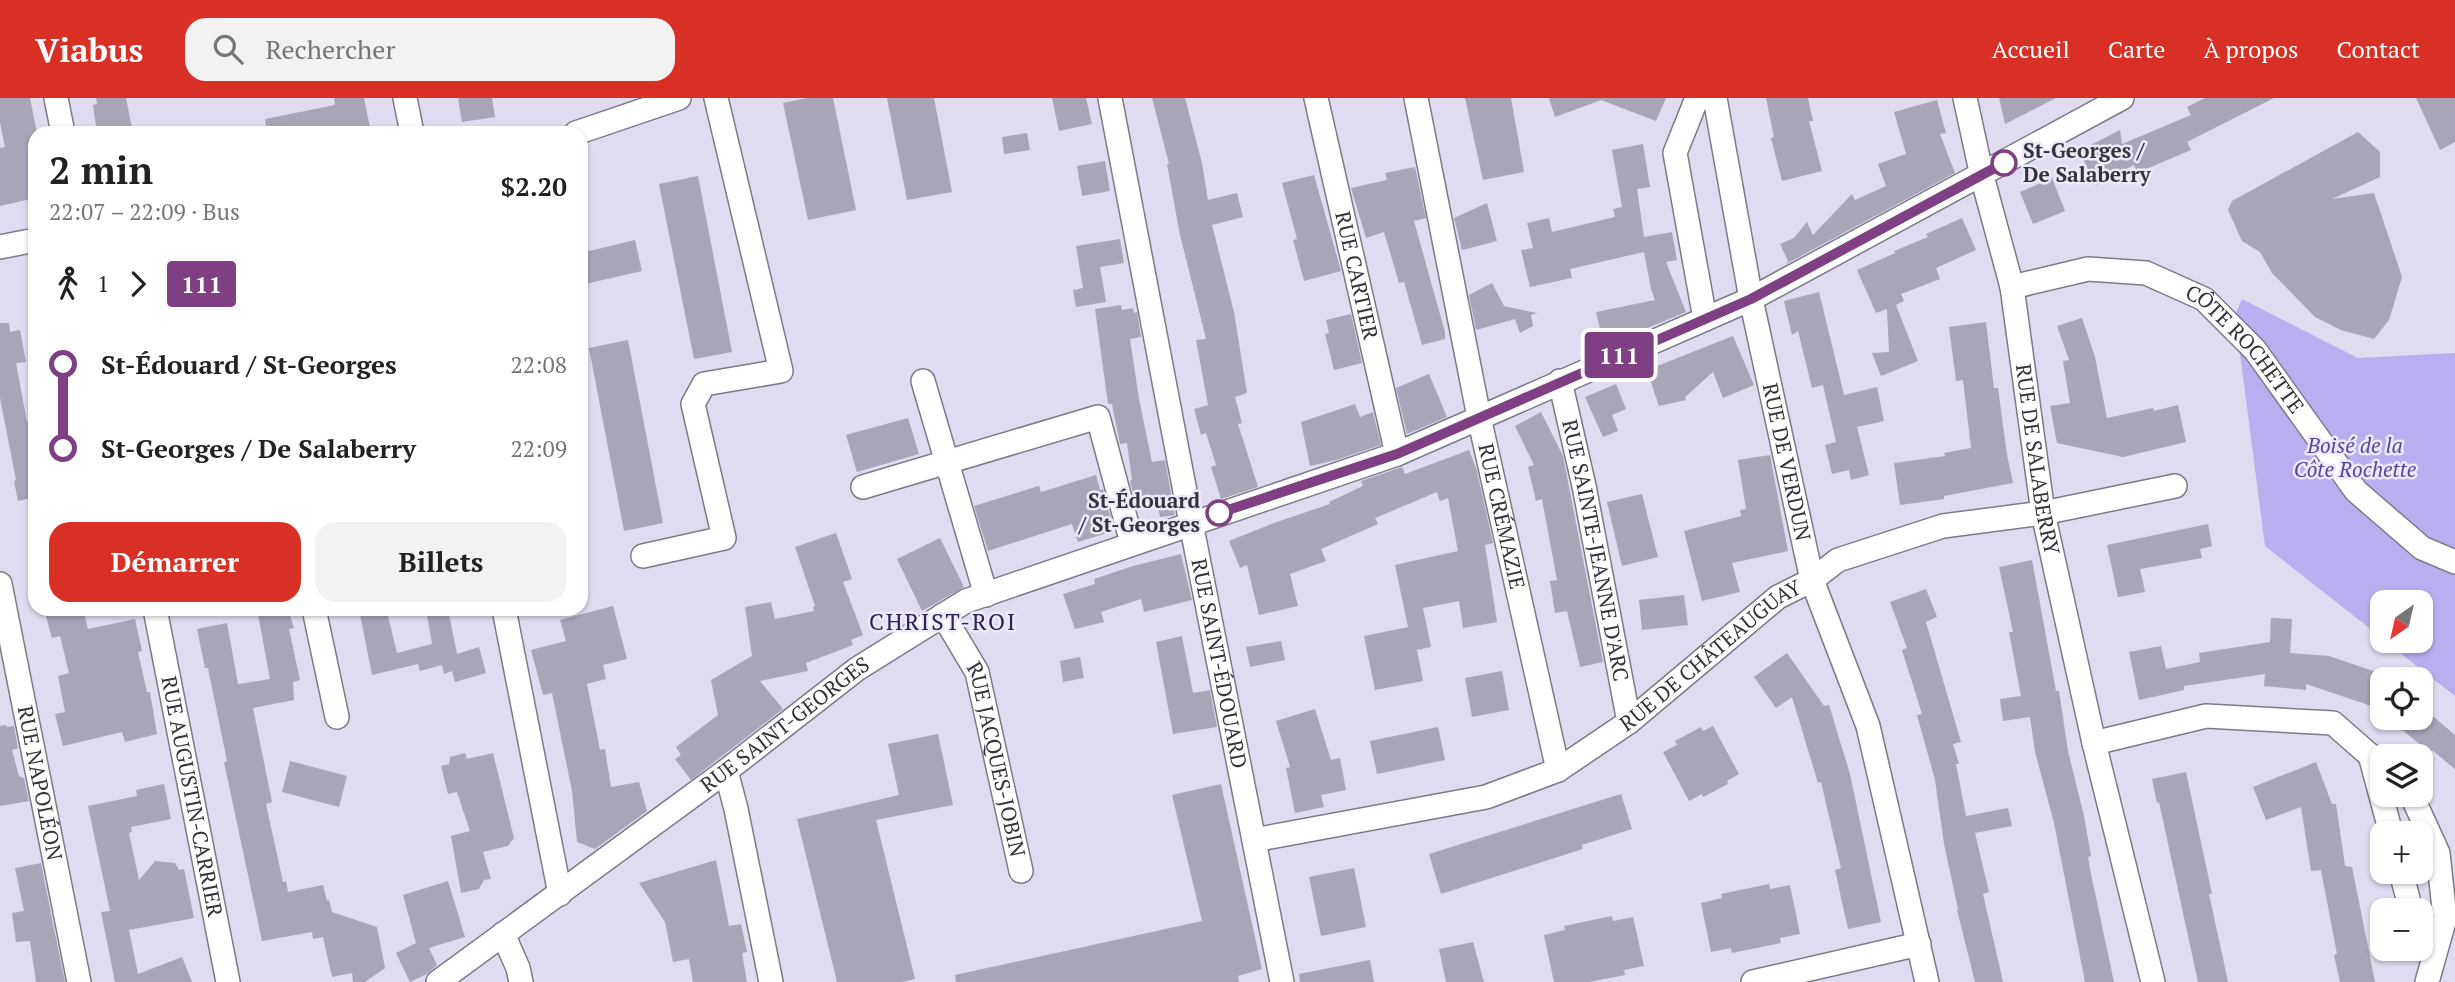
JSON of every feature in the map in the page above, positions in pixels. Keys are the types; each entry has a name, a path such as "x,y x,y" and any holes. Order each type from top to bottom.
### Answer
{"street":[{"path":"56,98 61,126"},
{"path":"405,98 411,126"},
{"path":"588,129 679,98"},
{"path":"643,556 724,538 693,404 704,384 781,371 716,98"},
{"name":"RUE SAINT-ÉDOUARD","path":"1110,98 1282,982"},
{"name":"RUE CARTIER","path":"1317,98 1397,454"},
{"name":"RUE CRÉMAZIE","path":"1416,98 1479,417 1558,770"},
{"path":"1697,98 1675,152 1705,319"},
{"name":"RUE DE VERDUN","path":"1714,98 1751,299 1812,580 1868,726 1927,982"},
{"name":"RUE DE SALABERRY","path":"1965,98 1982,176 2012,287 2043,513 2094,743 2153,982"},
{"name":"RUE SAINT-GEORGES","path":"438,982 726,771 857,669 966,601 1397,454 1751,299 1982,176 2118,99"},
{"path":"0,247 28,241"},
{"name":"CÔTE ROCHETTE","path":"2012,287 2088,269 2146,273 2204,299 2255,350 2356,491 2422,548 2455,562"},
{"path":"923,381 986,595"},
{"name":"RUE SAINTE-JEANNE D'ARC","path":"1560,381 1584,486 1629,722"},
{"path":"863,487 1098,417 1132,543"},
{"name":"RUE DE CHÂTEAUGUAY","path":"1254,839 1486,797 1558,770 1629,722 1777,597 1812,580 1838,560 1943,526 2043,513 2175,486"},
{"name":"RUE NAPOLÉON","path":"0,584 79,982"},
{"name":"RUE JACQUES-JOBIN","path":"943,615 976,672 1021,871"},
{"name":"RUE AUGUSTIN-CARRIER","path":"156,616 228,982"},
{"path":"315,616 337,717"},
{"path":"505,616 560,894"},
{"path":"2094,743 2206,716 2333,723 2370,756"},
{"path":"726,771 771,982"},
{"path":"2417,807 2438,853 2445,918 2427,982"},
{"path":"503,934 519,968 521,982"},
{"path":"1753,982 1919,944"},
{"path":"2418,961 2419,982"}],"green space":[{"name":"Boisé de la Côte Rochette","path":"2242,299 2358,358 2455,353 2455,696 2433,679 2433,667 2418,667 2400,653 2433,653 2433,590 2370,590 2370,629 2265,546 2235,315"}],"building":[{"path":"0,98 30,98 36,126 28,126 28,200 0,206 0,148 5,147 0,123"},
{"path":"96,98 126,98 132,126 96,126 93,105 97,104"},
{"path":"334,98 364,98 370,126 266,126 265,119 335,105"},
{"path":"458,98 492,98 495,117 462,122"},
{"path":"807,98 833,98 856,210 808,220 783,103"},
{"path":"887,98 934,98 952,192 907,200"},
{"path":"1052,98 1086,98 1092,124 1059,131"},
{"path":"1152,98 1185,98 1202,163 1208,200 1237,193 1243,217 1212,225 1234,312 1247,393 1235,397 1242,423 1238,424 1258,487 1221,499 1211,467 1216,465 1206,433 1201,435 1194,409 1208,405 1196,340 1206,339 1180,235 1169,164"},
{"path":"1465,98 1511,98 1524,172 1483,180"},
{"path":"1549,98 1666,98 1656,121 1601,100 1555,117"},
{"path":"1766,98 1808,98 1813,121 1809,121 1822,171 1782,181 1771,138 1774,137"},
{"path":"1999,98 2056,98 2005,124"},
{"path":"2205,98 2274,98 2187,142 2191,150 2137,173 2134,165 2096,185 2079,151 2120,130 2122,144 2191,115 2187,107"},
{"path":"2416,98 2455,98 2455,142 2440,150"},
{"path":"1937,100 1946,133 1940,134 1955,173 1786,264 1788,261 1780,244 1794,238 1807,222 1813,235 1852,194 1855,200 1886,186 1878,164 1906,154 1894,112"},
{"path":"2358,132 2380,152 2380,177 2332,199 2374,193 2402,277 2389,320 2374,339 2341,330 2315,317 2272,273 2260,252 2242,241 2228,210 2232,201"},
{"path":"1027,133 1030,150 1004,154 1002,137"},
{"path":"1643,144 1650,187 1637,189 1644,237 1672,232 1677,260 1666,262 1686,312 1604,346 1596,312 1655,300 1644,252 1570,269 1572,278 1530,287 1521,250 1533,248 1527,223 1549,218 1552,232 1615,217 1613,209 1622,207 1612,150"},
{"path":"1105,161 1110,191 1082,196 1077,166"},
{"path":"1415,167 1426,218 1414,221 1445,332 1445,339 1422,345 1404,282 1399,283 1384,232 1366,238 1351,188 1387,180 1385,173"},
{"path":"1314,175 1341,271 1304,281 1293,240 1297,239 1282,183"},
{"path":"698,176 732,352 694,359 659,184"},
{"path":"2052,178 2065,211 2033,224 2020,192"},
{"path":"1487,203 1497,241 1462,250 1454,218"},
{"path":"1962,218 1976,250 1936,268 1940,279 1901,294 1904,301 1896,305 1918,361 1881,376 1872,353 1889,352 1887,309 1876,313 1857,270"},
{"path":"1120,239 1124,263 1100,267 1106,302 1076,307 1073,290 1083,288 1076,246"},
{"path":"635,240 642,271 588,283 588,251"},
{"path":"1492,283 1504,306 1537,313 1531,315 1533,326 1520,333 1515,319 1476,330 1469,295"},
{"path":"1819,292 1844,395 1877,387 1884,421 1857,427 1869,475 1851,480 1849,470 1832,474 1825,445 1836,442 1823,385 1812,388 1798,331 1792,335 1784,301"},
{"path":"1121,305 1122,310 1133,308 1134,313 1137,312 1141,337 1130,339 1139,399 1152,462 1165,460 1175,515 1160,517 1156,495 1134,497 1127,443 1120,444 1112,404 1108,404 1095,309"},
{"path":"1351,314 1362,363 1334,370 1325,334 1329,333 1326,320"},
{"path":"2082,318 2095,357 2107,418 2178,405 2186,442 2123,457 2057,443 2050,406 2070,403 2063,361 2069,360 2057,326"},
{"path":"1986,322 1994,388 1998,388 2013,483 1944,496 1944,499 1900,505 1894,463 1945,456 1944,453 1971,448 1963,380 1956,381 1949,327"},
{"path":"0,323 9,323 10,332 20,330 26,362 16,363 28,422 28,499 18,501 16,480 0,398"},
{"path":"1733,336 1754,385 1723,398 1713,372 1685,397 1686,400 1659,406 1647,370"},
{"path":"628,340 663,523 624,531 589,348"},
{"path":"1429,374 1447,417 1407,434 1396,388"},
{"path":"1616,384 1626,409 1612,415 1618,431 1603,437 1585,397"},
{"path":"1355,404 1360,417 1373,412 1381,445 1310,466 1301,422"},
{"path":"1541,412 1563,456 1603,662 1580,667 1567,611 1555,613 1550,581 1557,580 1542,499 1536,501 1528,467 1534,465 1515,426"},
{"path":"908,418 919,454 857,472 846,435"},
{"path":"1469,450 1477,471 1493,543 1485,545 1497,622 1463,628 1459,601 1423,608 1431,647 1417,650 1423,681 1375,690 1364,636 1408,627 1395,565 1458,551 1448,498 1440,501 1437,492 1375,518 1378,524 1321,549 1326,561 1290,574 1298,606 1259,615 1247,565 1240,568 1229,541 1330,504 1329,502 1363,486 1361,481 1402,467 1405,474"},
{"path":"1770,455 1788,551 1732,563 1740,592 1702,601 1684,531 1741,516 1740,510 1746,509 1738,460"},
{"path":"1096,475 1100,490 1103,489 1114,531 1078,542 1072,524 988,551 974,506 1039,486 1041,492"},
{"path":"1642,494 1658,557 1622,566 1607,502"},
{"path":"2208,524 2212,546 2200,549 2202,558 2140,569 2145,592 2118,597 2107,545"},
{"path":"836,533 852,579 843,582 863,635 851,640 853,645 806,663 808,671 760,681 783,709 691,780 675,759 681,755 676,747 718,715 711,680 752,656 745,607 771,602 775,619 814,611 815,606 795,547"},
{"path":"940,538 964,587 922,611 897,559"},
{"path":"1181,554 1192,600 1144,612 1141,599 1101,612 1104,622 1075,629 1063,594 1095,584 1094,579"},
{"path":"2032,560 2056,691 2059,691 2068,751 2084,816 2091,856 2088,857 2091,874 2114,982 2085,982 2054,823 2035,752 2030,717 2003,721 2000,699 2021,696 2009,632 2013,632 1999,567"},
{"path":"1926,589 1937,617 1926,622 1961,742 1953,744 1959,764 1956,764 1966,816 2008,808 2012,826 1975,833 1989,892 1983,894 2003,982 1975,982 1957,910 1935,780 1917,715 1922,714 1902,650 1907,648 1890,602"},
{"path":"1684,595 1688,625 1642,630 1639,600"},
{"path":"613,606 627,659 603,665 606,679 587,684 600,750 605,749 611,787 639,782 647,811 595,849 577,842 572,791 552,693 543,695 531,650 566,641 560,620 588,616 588,613"},
{"path":"46,616 85,616 88,629 135,619 142,651 138,652 147,692 150,692 157,734 125,742 122,732 63,746 55,714 65,712 58,676 69,673 60,636 52,638"},
{"path":"258,616 290,616 294,628 289,629 300,680 293,682 294,700 253,708 272,802 266,804 283,882 286,881 288,892 323,885 332,912 377,927 385,968 365,982 353,982 352,973 332,977 323,937 313,939 312,932 262,941 224,762 227,761 208,668 205,668 197,629 227,623 238,684 270,679"},
{"path":"360,616 388,616 397,653 432,644 427,616 449,616 457,654 479,647 486,673 455,682 452,671 444,674 442,665 420,671 418,664 372,675"},
{"path":"2271,618 2292,619 2290,653 2329,656 2370,670 2370,706 2306,684 2306,690 2264,686 2265,674 2184,686 2184,690 2139,700 2129,652 2161,646 2166,669 2200,662 2199,653 2270,642"},
{"path":"1182,636 1193,693 1210,690 1217,727 1173,734 1156,642"},
{"path":"1281,641 1285,660 1250,667 1246,647"},
{"path":"1787,653 1824,706 1829,705 1850,774 1881,922 1848,929 1835,870 1841,868 1821,782 1818,783 1792,697 1776,708 1754,677"},
{"path":"1080,657 1084,678 1063,682 1060,661"},
{"path":"1502,671 1509,710 1472,717 1465,678"},
{"path":"1315,709 1331,760 1340,758 1346,790 1321,795 1324,807 1295,813 1286,768 1290,767 1276,721"},
{"path":"2433,716 2455,735 2455,769 2433,751 2433,744 2419,744 2402,730 2433,730"},
{"path":"0,726 14,726 18,748 12,750 19,776 24,778 29,801 0,806"},
{"path":"1713,726 1739,774 1727,781 1728,784 1689,801 1663,752 1677,745 1675,741 1701,727 1703,731"},
{"path":"1438,727 1445,760 1377,774 1370,741"},
{"path":"938,734 953,805 876,820 915,979 902,982 837,982 797,819 899,795 888,744"},
{"path":"465,753 467,759 493,753 514,838 508,846 483,852 491,879 484,880 479,889 461,893 451,836 470,831 457,792 448,794 441,766 449,764 450,757"},
{"path":"290,761 347,776 339,807 282,792"},
{"path":"2316,762 2332,804 2336,804 2345,866 2352,867 2375,982 2340,982 2321,870 2311,871 2301,807 2266,820 2253,787"},
{"path":"2186,772 2228,982 2198,982 2152,779"},
{"path":"164,784 171,819 131,827 132,832 129,833 139,880 155,861 175,863 179,870 184,869 194,918 129,930 138,974 182,957 192,982 115,982 101,912 110,911 88,806 137,796 136,790"},
{"path":"1221,784 1262,969 1238,976 1239,982 956,982 955,975 1202,921 1172,795"},
{"path":"1621,794 1632,829 1582,845 1583,849 1441,894 1429,854"},
{"path":"716,860 729,926 741,924 747,952 742,953 747,982 693,982 689,959 673,962 665,922 639,883"},
{"path":"41,863 65,982 36,982 30,941 16,942 12,913 24,911 15,868"},
{"path":"1354,868 1366,927 1321,936 1309,877"},
{"path":"448,881 465,937 429,948 437,965 427,974 410,982 396,953 416,943 403,895"},
{"path":"1769,884 1770,889 1790,885 1800,934 1780,938 1781,943 1732,953 1731,948 1711,952 1701,903 1722,898 1721,894"},
{"path":"1612,916 1613,921 1633,917 1644,966 1624,970 1625,975 1589,982 1554,982 1544,935 1565,930 1564,926"},
{"path":"1473,942 1484,982 1446,982 1439,949"},
{"path":"1370,960 1374,982 1300,982 1299,974"}],"bus line":[{"name":"111","path":"1219,513 1397,454 1751,299 2004,163"}],"place":[{"name":"St-Georges / De Salaberry","path":"2004,163"},
{"name":"St-Édouard / St-Georges","path":"1219,513"}],"district":[{"name":"CHRIST-ROI","path":"943,622"}]}
